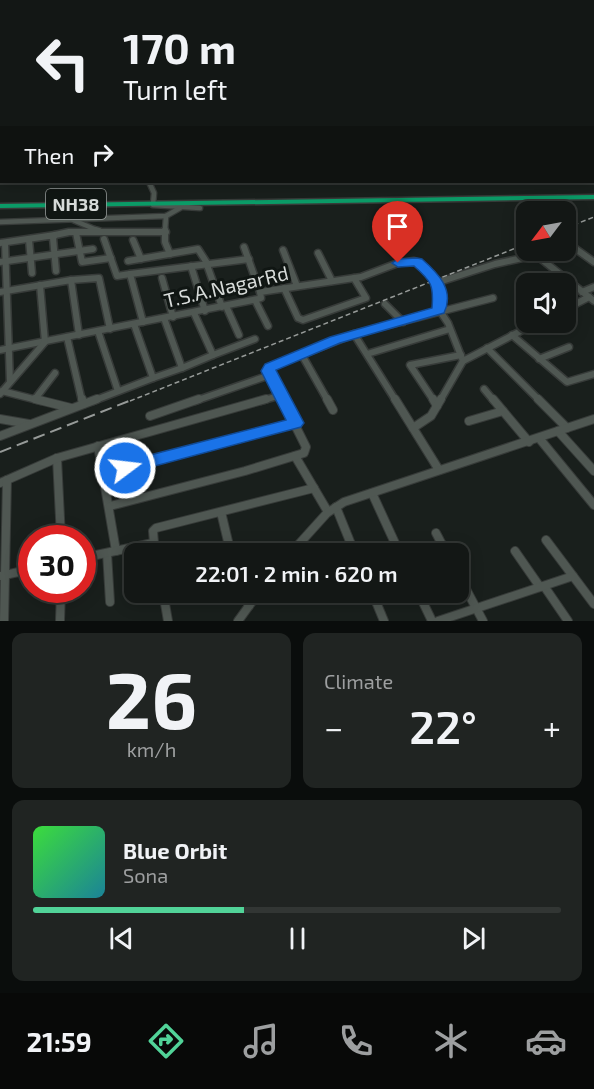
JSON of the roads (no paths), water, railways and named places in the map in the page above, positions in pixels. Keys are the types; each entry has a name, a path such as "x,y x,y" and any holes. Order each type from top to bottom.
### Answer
{"highway":[{"name":"NH38","path":"0,211 594,199"},
{"name":"NH38","path":"0,206 101,204 200,208 594,199"}],"street":[{"path":"149,183 154,193 150,207 200,208"},
{"path":"0,222 166,216 180,208"},
{"path":"398,213 401,218 398,225 404,237"},
{"path":"166,216 165,242 170,254"},
{"path":"56,271 55,235 60,229 62,220"},
{"path":"75,221 73,233 82,262 111,258"},
{"path":"75,221 105,236 117,276 249,259"},
{"path":"10,382 3,291 3,243 73,233 105,236 166,232"},
{"path":"29,240 32,273"},
{"path":"133,240 141,259"},
{"path":"244,247 259,289"},
{"path":"576,247 593,260"},
{"path":"3,262 93,249"},
{"path":"128,261 198,249 202,252 224,307 239,335"},
{"path":"283,250 297,286"},
{"path":"318,253 332,281"},
{"path":"413,428 428,420 462,358 439,310 439,282 495,264 536,255 591,299"},
{"name":"T.S.A.NagarRd","path":"0,350 224,307 261,298 259,289 270,291 354,278 398,263 414,261 439,282"},
{"path":"191,266 205,311"},
{"path":"130,274 143,322"},
{"path":"3,291 70,280 99,278 110,329"},
{"path":"162,278 173,317"},
{"path":"284,288 298,318 303,320 366,298 354,278"},
{"path":"70,280 79,335"},
{"path":"1,392 45,342 40,285"},
{"path":"582,292 594,287"},
{"path":"110,506 295,456 306,450 296,423 270,375 268,369 270,367 354,334 439,310 484,302 493,298"},
{"path":"576,305 591,299"},
{"path":"255,300 268,326"},
{"path":"385,304 403,322"},
{"path":"194,313 213,355"},
{"path":"164,318 182,368"},
{"path":"134,324 153,378"},
{"path":"367,354 450,329"},
{"path":"98,331 118,391"},
{"path":"437,406 410,365 462,358 516,333"},
{"path":"354,334 439,471"},
{"path":"512,335 567,382 594,374"},
{"path":"67,337 83,404"},
{"path":"0,436 255,339"},
{"path":"539,359 569,347"},
{"path":"487,348 567,428"},
{"path":"302,355 333,410"},
{"path":"35,399 55,373"},
{"path":"150,416 270,375"},
{"path":"484,389 529,442"},
{"path":"1,392 72,408"},
{"path":"4,621 3,481 57,458 281,395"},
{"path":"469,421 503,411"},
{"path":"0,419 29,424"},
{"path":"300,543 332,510 344,502 593,420"},
{"path":"104,474 296,423"},
{"path":"558,431 594,471"},
{"path":"539,438 594,505"},
{"path":"98,446 110,506 110,602"},
{"path":"295,456 314,488 332,510 350,543"},
{"path":"57,458 60,525"},
{"path":"153,543 153,531 156,528 314,488"},
{"path":"372,493 395,543"},
{"path":"221,512 228,543"},
{"path":"436,532 442,543"},
{"path":"546,540 594,604"},
{"path":"96,555 124,549"},
{"path":"515,551 568,621"},
{"path":"3,575 18,572"},
{"path":"438,621 573,576"},
{"path":"469,594 483,621"},
{"path":"60,621 61,603"},
{"path":"165,603 168,621"},
{"path":"238,621 251,603"},
{"path":"377,603 384,621"},
{"path":"423,603 432,621"}],"railway":[{"path":"576,224 594,217"},
{"path":"130,401 516,248"},
{"path":"0,452 134,399"}]}
